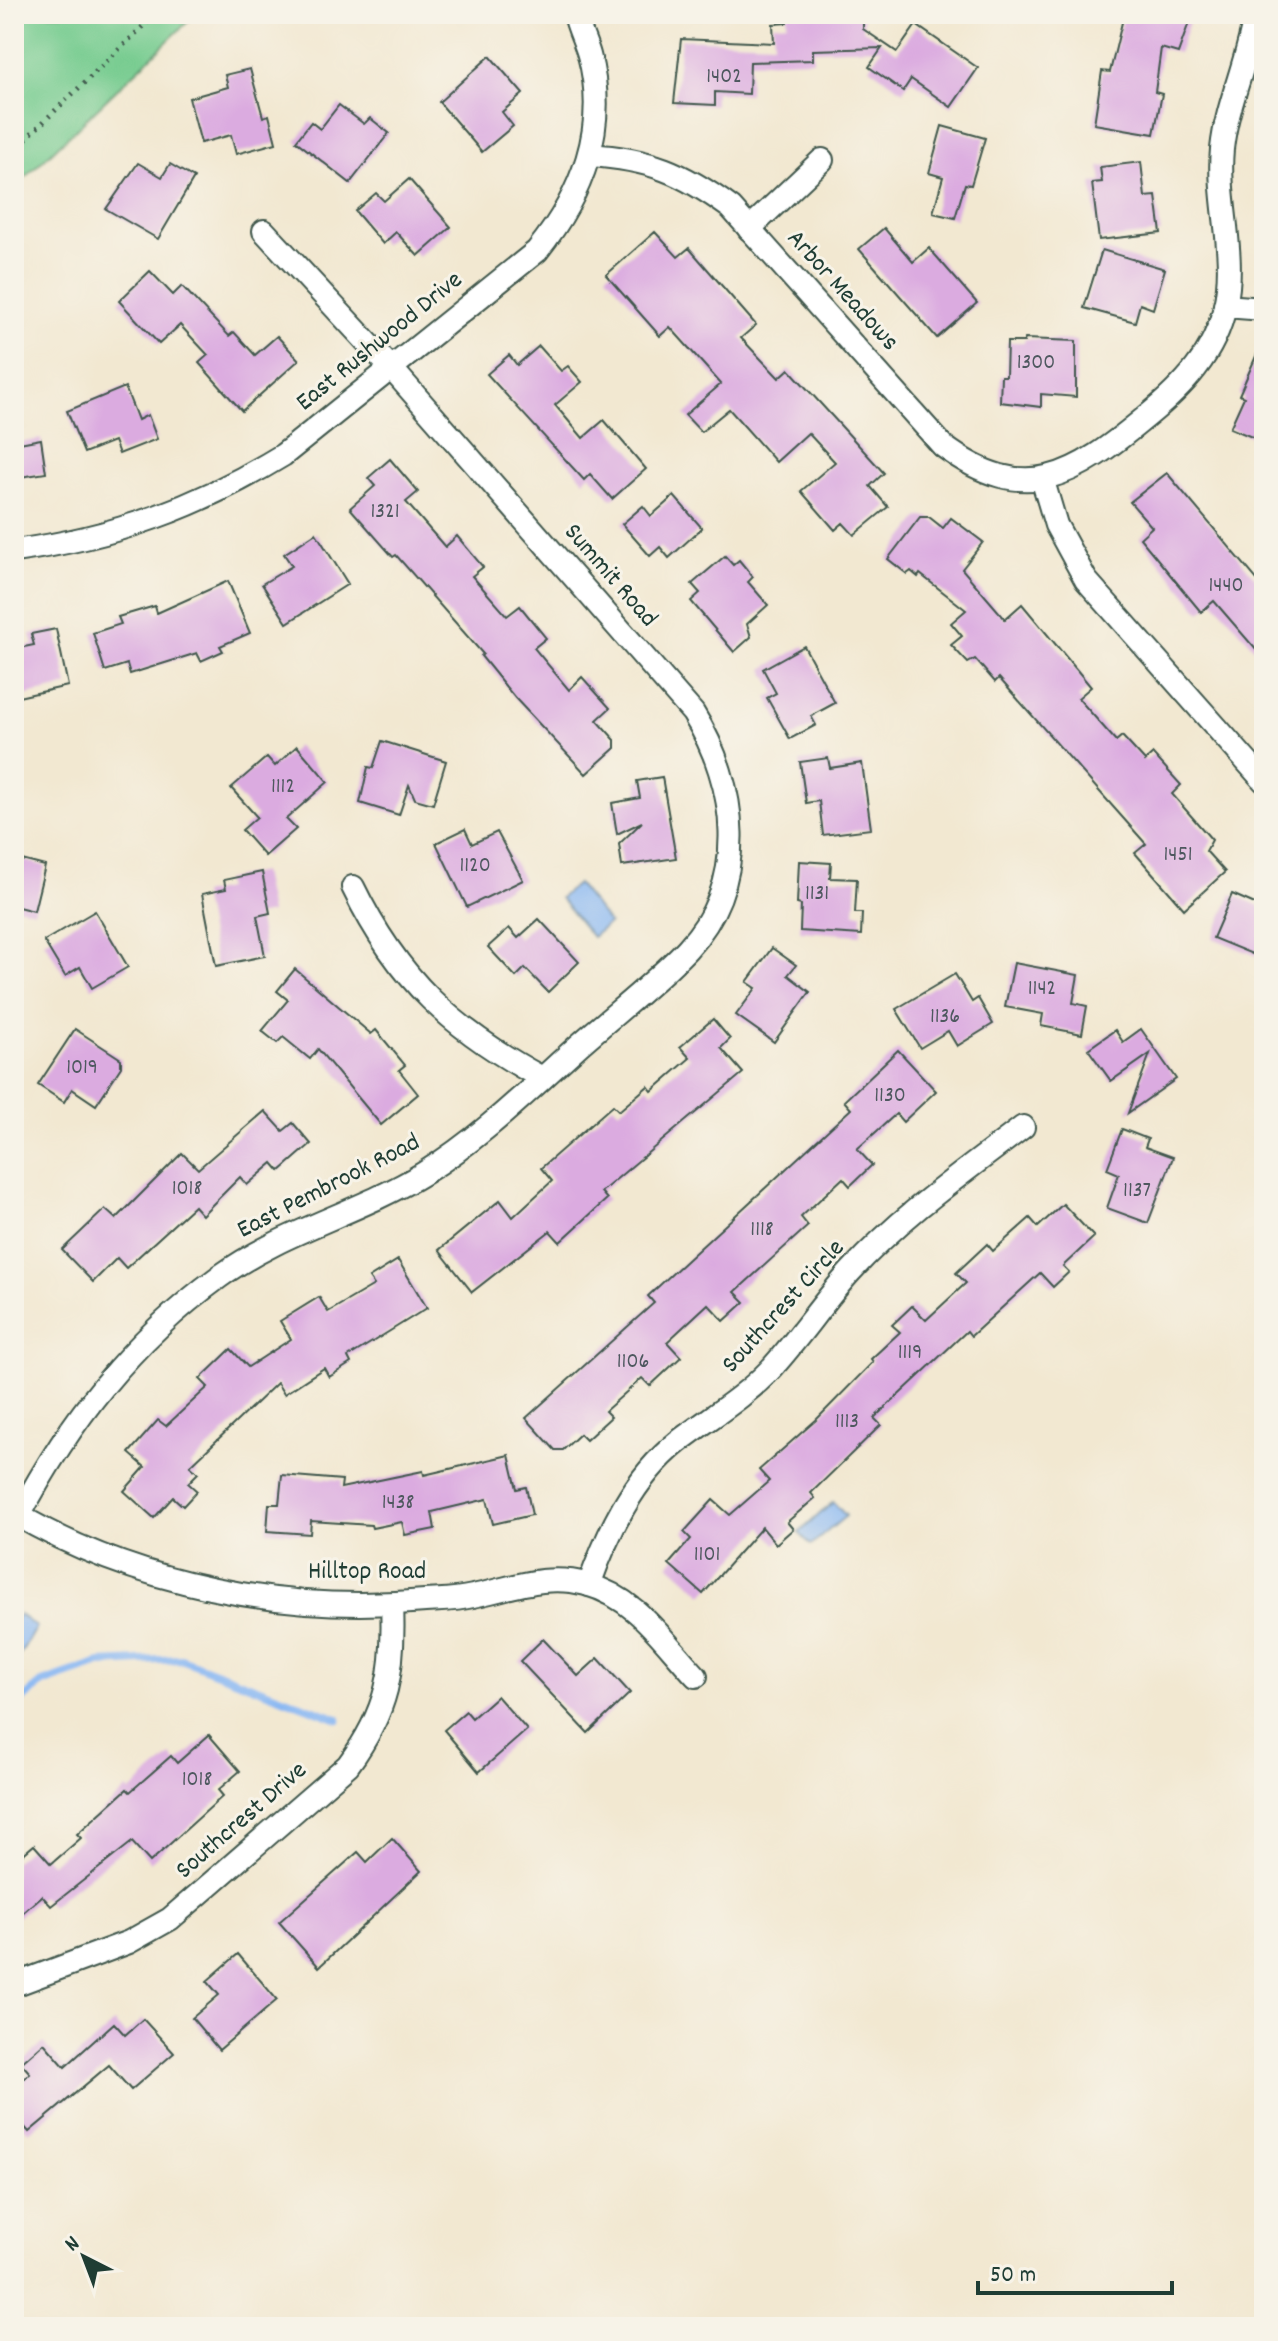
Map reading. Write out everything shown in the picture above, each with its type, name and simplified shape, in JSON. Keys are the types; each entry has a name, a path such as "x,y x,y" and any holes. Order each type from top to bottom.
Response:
{"street":[{"name":"East Rushwood Drive","path":"14,551 67,544 130,529 190,506 283,455 537,251 559,223 577,192 589,155 595,89 589,54 575,14"},
{"path":"1255,14 1228,105 1222,152 1230,268 1225,306 1201,362 1179,390 1090,462 1042,478 1056,525 1086,580 1264,781"},
{"name":"Arbor Meadows","path":"589,155 634,159 694,180 731,208 943,446 966,463 993,475 1042,478"},
{"path":"749,229 822,160"},
{"name":"Summit Road","path":"264,231 392,369 693,713 712,743 724,776 731,811 730,846"},
{"path":"1225,306 1264,309"},
{"name":"East Pembrook Road","path":"17,1514 52,1454 89,1400 127,1356 170,1315 221,1276 271,1245 424,1173 468,1144 688,948 718,898 730,846"},
{"path":"353,887 392,956 421,992 455,1025 489,1049 542,1078"},
{"name":"Southcrest Circle","path":"589,1585 604,1545 623,1508 656,1465 675,1445 741,1398 771,1369 850,1272 890,1233 1023,1127"},
{"name":"Hilltop Road","path":"17,1514 83,1547 136,1567 218,1589 275,1599 392,1604 471,1597 529,1581 568,1580 589,1585 637,1610 696,1676"},
{"name":"Southcrest Drive","path":"14,1985 129,1942 170,1919 348,1765 382,1710 394,1641 392,1604"}],"path":[{"path":"14,150 156,14"}],"green space":[{"path":"14,14 196,14 14,188"}],"water":[{"path":"577,884 609,923 592,937 560,898"},
{"path":"833,1502 846,1516 811,1545 799,1533"},
{"path":"19,1614 36,1627 14,1664 14,1620"}],"building":[{"path":"787,14 863,14 863,29 897,52 916,25 978,68 951,107 911,79 903,91 869,67 882,48 813,50 813,60 750,62 749,94 715,92 715,105 674,103 681,39 774,43 773,24 787,23"},
{"path":"1124,14 1192,14 1178,53 1161,48 1155,92 1162,94 1154,134 1094,124 1102,71 1110,72"},
{"path":"490,56 523,94 502,112 513,126 482,152 439,102"},
{"path":"250,69 263,117 269,115 276,143 236,154 231,135 201,143 189,98 228,87 225,75"},
{"path":"339,105 364,124 370,118 389,133 350,183 296,141 311,122 320,129"},
{"path":"942,126 985,138 971,185 965,184 955,218 933,213 943,177 929,173"},
{"path":"1141,162 1145,197 1156,196 1161,233 1099,240 1092,183 1102,182 1100,167"},
{"path":"138,163 162,177 170,164 194,178 158,239 106,209"},
{"path":"409,179 451,227 418,256 396,232 383,244 355,211 376,193 384,201"},
{"path":"884,228 913,262 929,248 977,303 937,338 859,249"},
{"path":"655,232 678,257 689,248 756,325 741,338 779,378 789,369 884,473 870,486 888,507 854,535 843,523 835,530 801,491 835,462 808,433 776,462 729,409 701,432 685,415 721,384 670,327 660,336 606,275"},
{"path":"1102,250 1165,269 1153,309 1140,304 1135,322 1084,308"},
{"path":"150,271 173,295 182,286 229,336 234,332 255,355 277,336 299,360 242,411 199,363 208,355 180,325 159,344 119,301"},
{"path":"1264,338 1264,442 1230,428 1244,397 1239,395"},
{"path":"1025,339 1076,341 1076,397 1041,394 1041,407 1000,402 1001,376 1006,376 1007,342 1024,342"},
{"path":"539,346 561,371 568,366 582,382 555,405 583,438 604,420 646,469 612,499 590,474 584,480 487,374 509,355 517,365"},
{"path":"125,387 138,420 148,415 157,439 119,454 114,441 84,453 67,411"},
{"path":"41,439 46,473 14,478 14,444"},
{"path":"390,459 418,492 406,502 445,547 457,536 483,567 472,576 507,616 520,606 546,638 534,648 569,690 582,677 610,708 597,720 615,740 615,748 586,774 515,698 481,656 483,654 396,555 393,557 350,508 375,486 368,478"},
{"path":"1167,473 1264,588 1264,659 1214,601 1201,612 1140,538 1152,527 1130,502"},
{"path":"674,496 702,528 669,558 660,547 650,556 622,524 643,506 651,516"},
{"path":"920,517 929,517 943,528 951,518 983,542 962,569 1005,619 1022,604 1091,687 1078,698 1116,741 1122,736 1145,761 1153,754 1181,785 1172,794 1212,840 1206,851 1225,872 1184,909 1135,853 1146,844 999,678 995,682 975,659 968,663 951,645 962,636 951,623 966,610 920,574 918,577 911,571 907,574 888,559"},
{"path":"316,533 348,584 287,623 262,584 292,566 284,554"},
{"path":"725,556 733,565 739,560 753,577 748,582 768,605 747,624 751,637 734,652 691,601 700,593 692,584"},
{"path":"228,581 250,633 220,646 223,651 201,661 197,653 130,674 127,664 105,671 93,633 121,624 118,617 155,606 157,613"},
{"path":"56,629 68,686 14,698 14,649 34,645 31,634"},
{"path":"804,646 835,703 811,716 816,725 790,739 767,698 776,693 763,669"},
{"path":"382,741 446,761 433,804 415,799 409,785 399,815 360,803 368,767 373,768"},
{"path":"297,746 328,782 286,819 296,829 265,856 242,830 257,817 231,788 267,757 275,766"},
{"path":"828,758 830,768 862,763 871,829 823,835 819,801 806,803 800,762"},
{"path":"662,777 676,858 622,866 619,844 642,822 617,834 612,803 640,798 637,781"},
{"path":"465,829 472,844 497,832 523,880 467,907 436,843"},
{"path":"14,858 45,866 34,911 14,906"},
{"path":"799,861 831,863 830,878 857,879 855,913 862,913 861,935 800,931 801,905 797,904"},
{"path":"262,872 270,913 257,916 265,956 216,966 202,894 226,889 224,880"},
{"path":"1232,894 1264,908 1264,940 1257,956 1213,938"},
{"path":"95,911 128,967 92,988 80,967 65,976 44,941"},
{"path":"539,919 579,962 548,992 525,968 516,977 488,947 509,928 518,938"},
{"path":"772,948 796,965 788,975 810,992 774,1042 736,1015 756,988 747,982"},
{"path":"1014,963 1078,975 1073,1003 1087,1006 1082,1034 1041,1026 1043,1014 1005,1007"},
{"path":"295,969 371,1034 376,1030 405,1065 399,1070 418,1094 381,1125 318,1049 310,1059 283,1037 277,1043 262,1031 288,1000 277,991"},
{"path":"955,974 972,1002 978,998 993,1024 957,1046 948,1031 920,1048 896,1009"},
{"path":"713,1019 730,1039 721,1048 743,1073 601,1192 607,1199 560,1242 550,1231 472,1292 439,1250 500,1200 513,1217 552,1181 541,1168 613,1105 619,1111 648,1086 652,1091 690,1058 680,1047"},
{"path":"75,1029 121,1059 121,1067 96,1105 72,1089 64,1102 38,1085"},
{"path":"1141,1029 1176,1079 1128,1113 1150,1054 1111,1081 1088,1049 1115,1030 1123,1042"},
{"path":"898,1050 936,1091 903,1122 896,1114 857,1149 872,1165 850,1186 843,1178 801,1217 808,1226 735,1292 745,1302 724,1321 708,1304 667,1342 681,1357 650,1386 642,1378 605,1411 611,1417 586,1440 580,1434 563,1450 555,1450 526,1418 654,1303 648,1296 851,1109 844,1101"},
{"path":"265,1111 283,1131 293,1123 311,1144 280,1171 273,1163 247,1185 240,1177 202,1215 194,1206 126,1268 117,1258 93,1282 62,1250 105,1209 116,1219 182,1153 198,1169"},
{"path":"1122,1129 1148,1139 1145,1147 1173,1157 1148,1223 1107,1208 1119,1174 1107,1169"},
{"path":"1063,1204 1094,1237 1063,1266 1069,1272 1053,1287 1040,1273 971,1336 967,1331 874,1418 881,1425 811,1493 815,1498 787,1522 793,1529 776,1544 762,1527 703,1594 669,1564 691,1539 684,1532 713,1500 730,1515 769,1481 759,1470 816,1420 873,1362 871,1359 900,1332 892,1325 912,1306 926,1320 966,1283 956,1273 987,1244 993,1251 1030,1218 1038,1227"},
{"path":"398,1260 427,1308 348,1357 351,1363 329,1377 324,1368 284,1394 277,1383 190,1466 198,1473 188,1483 197,1491 183,1506 173,1497 154,1518 124,1491 145,1467 129,1453 158,1420 166,1426 208,1387 200,1379 231,1349 248,1367 291,1339 280,1321 319,1297 328,1312 374,1285 369,1278"},
{"path":"509,1455 517,1489 526,1487 532,1515 493,1524 487,1499 432,1512 435,1529 405,1535 402,1522 372,1528 371,1525 311,1521 310,1534 267,1531 269,1504 279,1504 282,1475 342,1480 341,1488 423,1471 424,1475"},
{"path":"543,1639 578,1676 598,1658 630,1693 588,1733 520,1661"},
{"path":"497,1696 527,1730 479,1772 444,1730 466,1711 472,1718"},
{"path":"209,1735 240,1771 218,1790 223,1796 150,1862 132,1842 51,1906 42,1896 14,1920 14,1862 34,1845 51,1864 81,1838 77,1834 127,1789 130,1792 171,1756 177,1763"},
{"path":"392,1838 421,1871 319,1967 279,1922 358,1852 367,1862"},
{"path":"238,1954 277,2000 219,2050 192,2018 219,1995 207,1981"},
{"path":"143,2019 174,2053 131,2090 109,2065 29,2132 14,2115 14,2087 30,2073 21,2063 44,2043 65,2067 114,2023 125,2035"}],"waterway":[{"path":"14,1707 42,1683 100,1663 181,1659 338,1719"}]}
